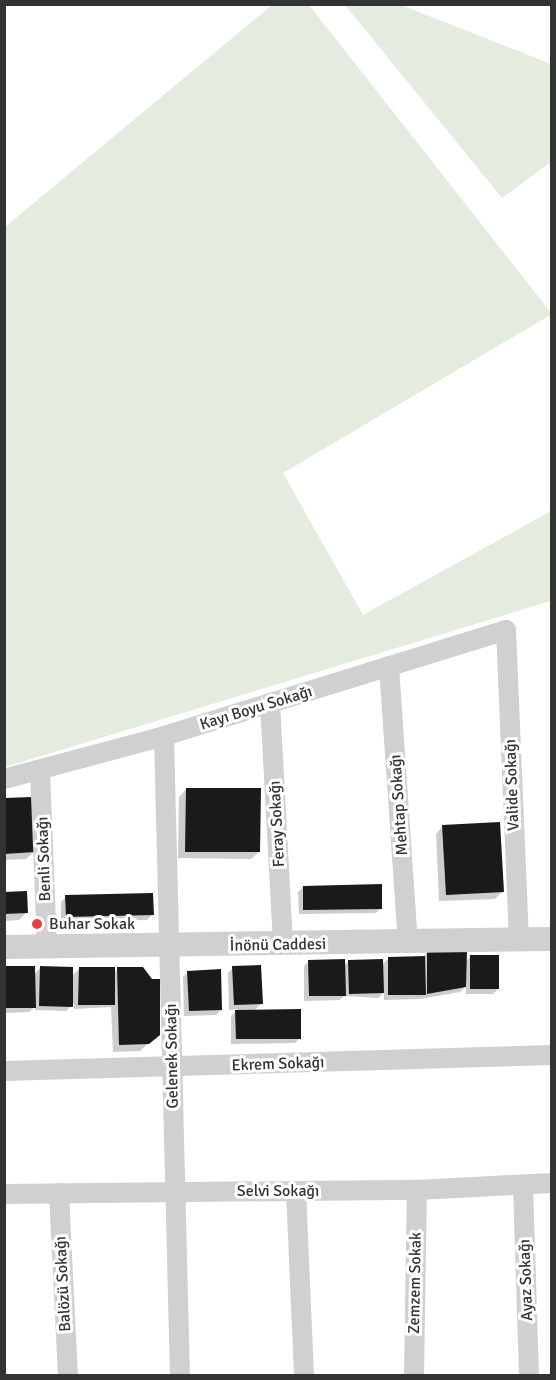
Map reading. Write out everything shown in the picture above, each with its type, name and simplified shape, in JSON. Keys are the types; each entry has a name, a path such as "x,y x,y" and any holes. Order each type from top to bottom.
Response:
{"street":[{"name":"Kayı Boyu Sokağı","path":"4,779 40,772 164,736 506,630"},
{"name":"Valide Sokağı","path":"506,630 519,940"},
{"name":"Mehtap Sokağı","path":"389,666 408,943"},
{"name":"Feray Sokağı","path":"270,703 283,944"},
{"name":"Gelenek Sokağı","path":"164,736 180,1376"},
{"name":"Benli Sokağı","path":"40,772 47,947"},
{"name":"İnönü Caddesi","path":"4,947 408,943 552,939"},
{"name":"Ekrem Sokağı","path":"4,1071 552,1055"},
{"name":"Selvi Sokağı","path":"4,1194 417,1190 552,1183"},
{"name":"Ayaz Sokağı","path":"523,1185 529,1376"},
{"name":"Zemzem Sokak","path":"414,1376 417,1190"},
{"path":"296,1191 304,1376"},
{"name":"Balözü Sokağı","path":"59,1193 68,1376"}],"shaded area":[{"path":"272,5 309,5 552,314 283,473 363,615 551,511 551,601 5,767 5,227"},
{"path":"345,5 401,5 551,64 551,162 502,198"}],"building":[{"path":"186,788 261,788 260,852 185,852"},
{"path":"32,797 35,852 4,854 4,798"},
{"path":"500,822 504,892 446,895 442,825"},
{"path":"382,884 382,909 303,910 303,886"},
{"path":"27,891 28,913 4,914 4,892"},
{"path":"153,893 154,915 66,917 65,895"},
{"path":"427,949 467,950 466,987 427,994"},
{"path":"470,955 499,955 499,989 470,989"},
{"path":"425,956 426,995 388,995 388,957"},
{"path":"345,959 346,996 309,996 308,960"},
{"path":"383,959 384,993 349,994 348,960"},
{"path":"261,965 263,1004 234,1005 232,966"},
{"path":"4,966 35,966 36,1008 4,1008"},
{"path":"40,966 73,967 73,1007 39,1006"},
{"path":"79,967 115,967 115,1005 78,1005"},
{"path":"117,967 143,967 152,979 160,979 160,1035 149,1044 119,1045"},
{"path":"221,969 222,1010 189,1011 187,971"},
{"path":"301,1009 301,1039 236,1039 235,1010"}],"place":[{"name":"Buhar Sokak","path":"37,924"}]}
